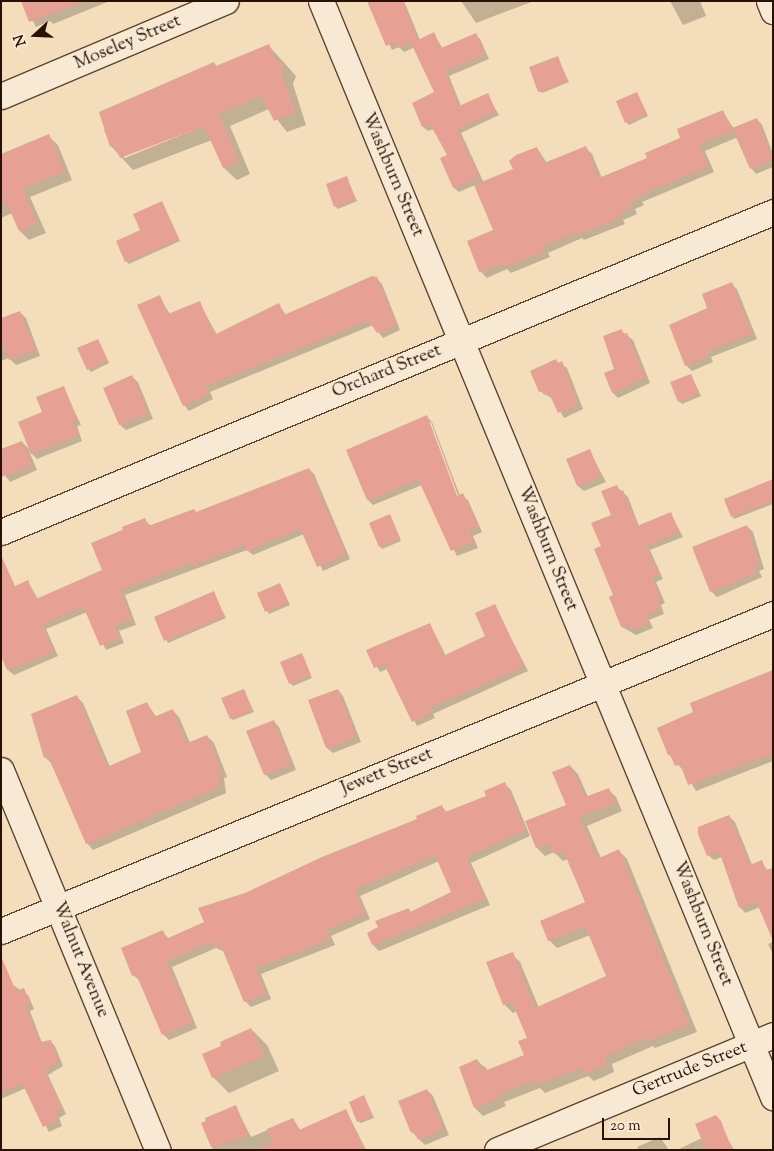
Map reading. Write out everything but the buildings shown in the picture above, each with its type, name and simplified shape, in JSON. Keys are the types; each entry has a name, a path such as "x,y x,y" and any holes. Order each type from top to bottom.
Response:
{"street":[{"name":"Moseley Street","path":"1,96 226,1"},
{"name":"Washburn Street","path":"321,1 603,684 762,1040 773,1097"},
{"path":"769,1 773,11"},
{"name":"Orchard Street","path":"1,532 773,212"},
{"name":"Jewett Street","path":"1,931 773,614"},
{"name":"Walnut Avenue","path":"1,770 158,1150"},
{"name":"Gertrude Street","path":"496,1150 762,1040"}]}
